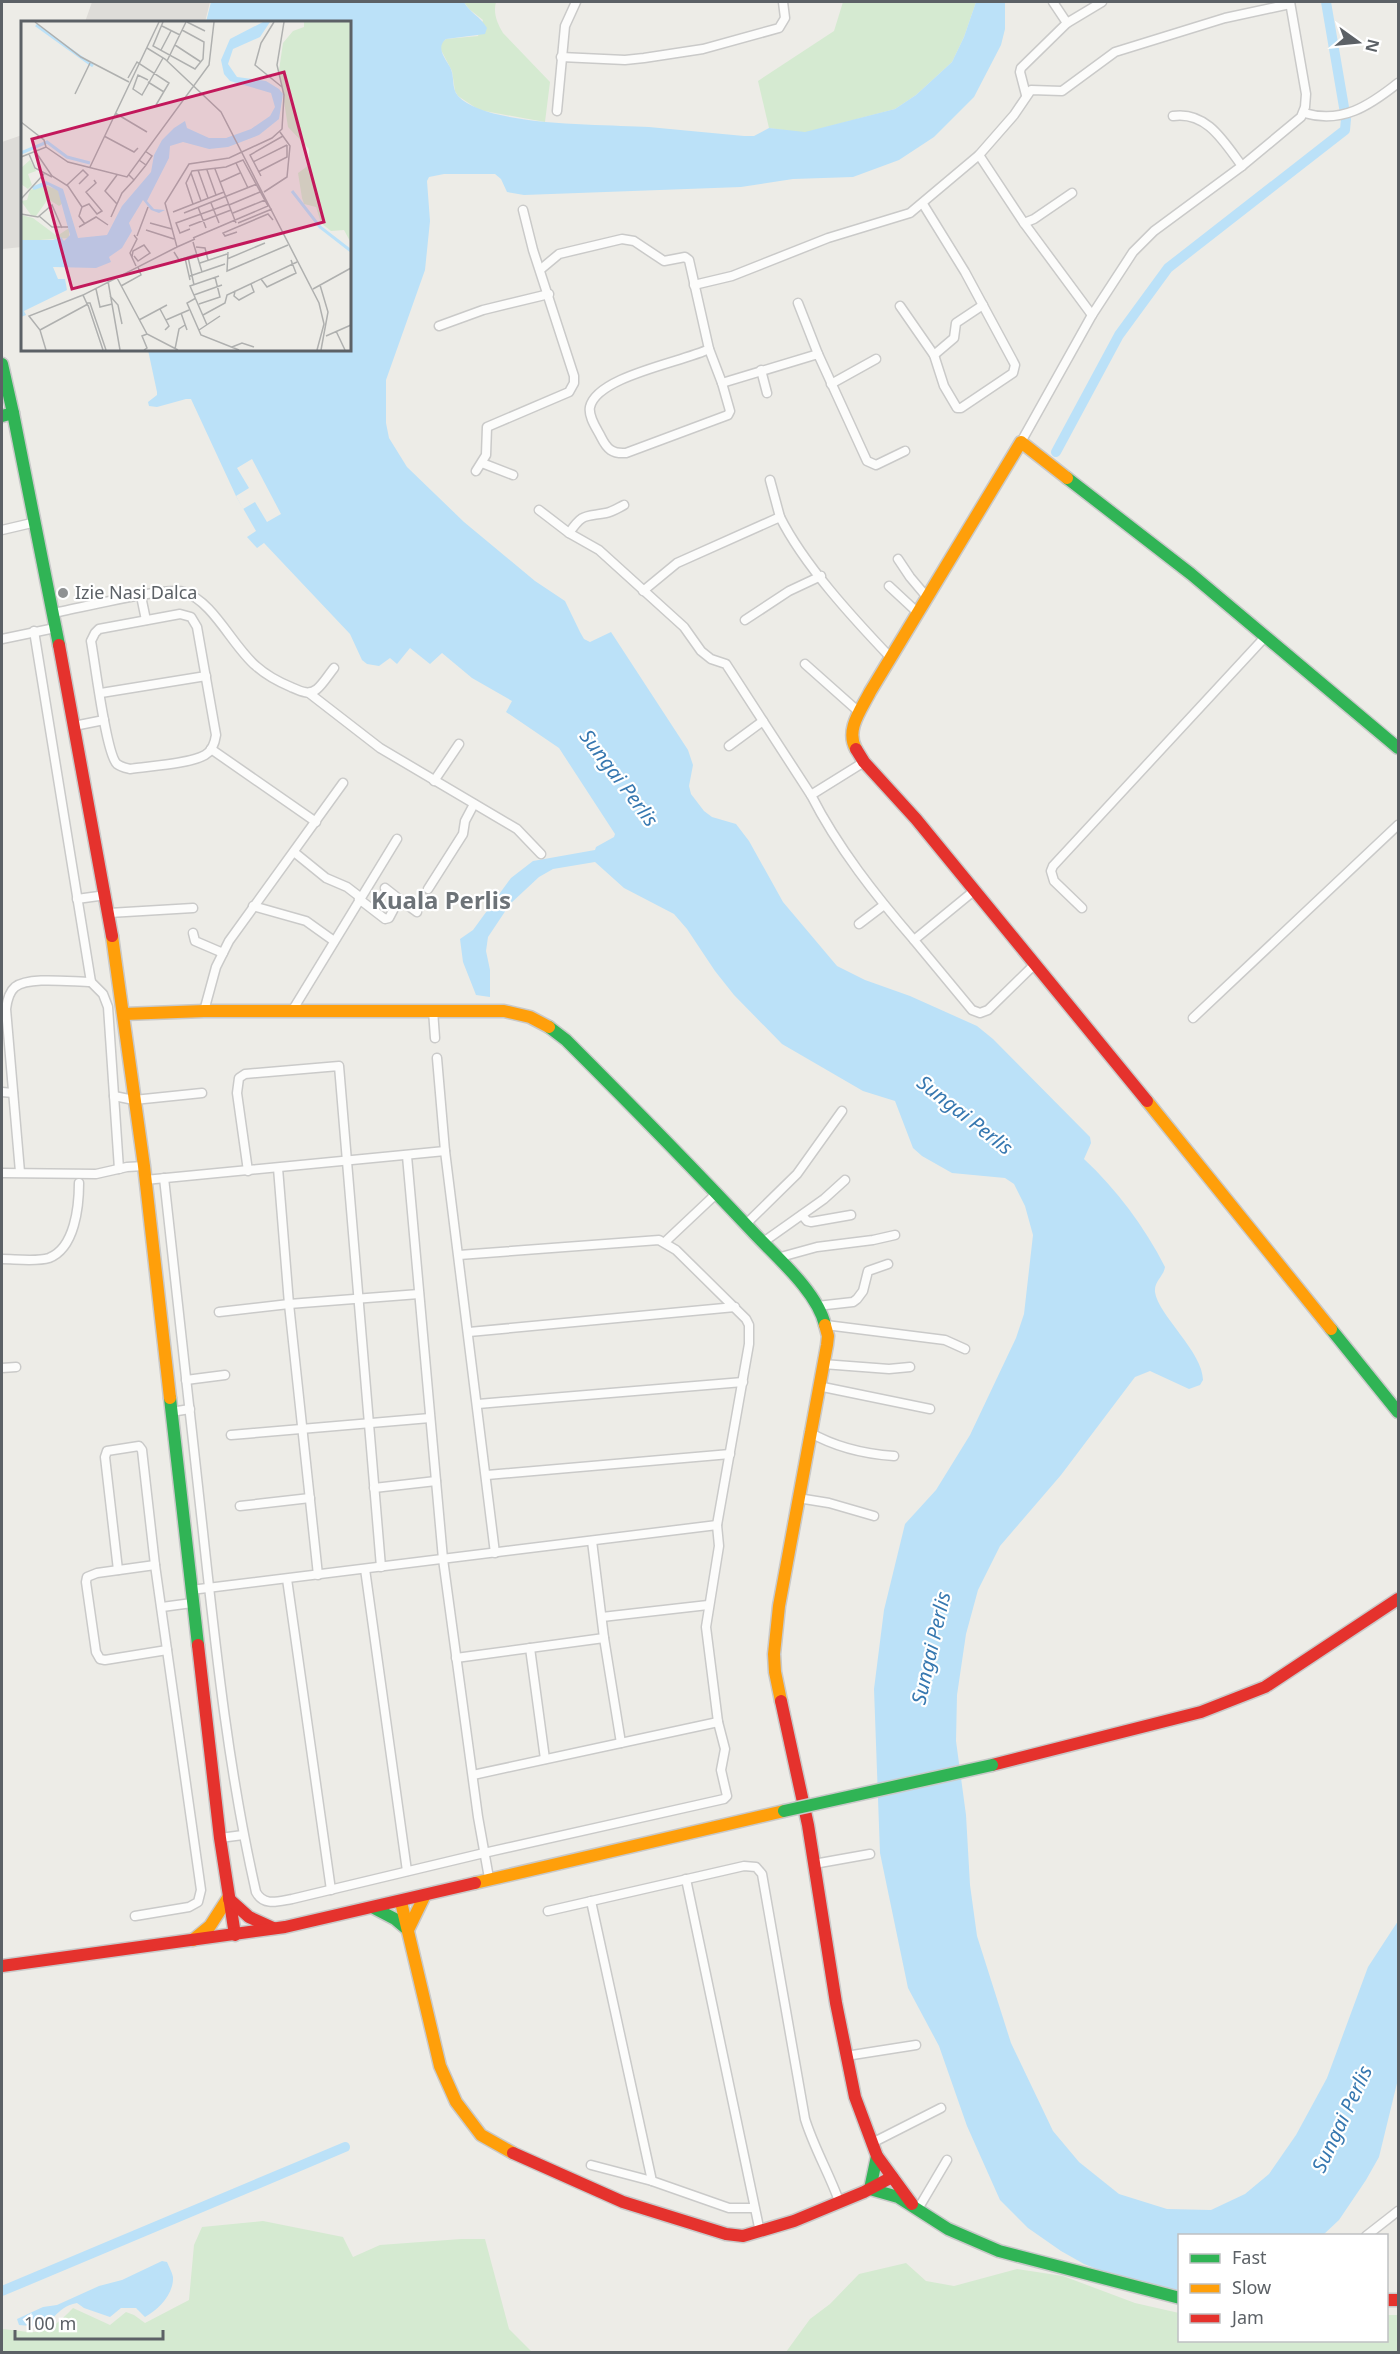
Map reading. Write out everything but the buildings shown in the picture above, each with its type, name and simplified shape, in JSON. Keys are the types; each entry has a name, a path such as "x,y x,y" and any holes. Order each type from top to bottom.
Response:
{"street":[{"path":"556,111 565,26 576,2"},
{"path":"561,57 625,60 703,49 779,28 785,18 783,2"},
{"path":"1053,2 1067,23"},
{"path":"1026,95 1020,74 1021,68 1067,23 1102,2"},
{"path":"694,285 732,276 852,229 903,216 923,204 979,155 1014,115 1026,95 1034,89 1062,91 1106,57 1123,49 1225,18 1290,3 1306,94 1304,113 1296,123 1242,166 1143,241 1122,267 1092,315 1021,442 890,657 859,712 851,735 852,742 864,762 1036,963 1398,1412"},
{"path":"1304,113 1323,118 1339,115 1367,105 1398,83"},
{"path":"1173,116 1191,116 1209,125 1242,166"},
{"path":"979,155 1024,223 1092,315"},
{"path":"1024,223 1072,193"},
{"path":"900,306 934,355 944,386 957,408 961,408 1013,373 1015,365 1013,361 983,305 923,204"},
{"path":"513,475 479,467 486,455 486,432 489,426 569,392 574,376 528,233 524,210"},
{"path":"541,269 559,254 622,239 634,241 664,261 684,257 688,259 709,349 730,405 730,411 728,415 626,453 617,454 609,450 591,415 592,402 613,384 634,374 709,349"},
{"path":"439,326 483,310 549,294"},
{"path":"798,303 831,384 869,463 880,464 904,451"},
{"path":"934,355 954,338 956,323 983,305"},
{"path":"722,383 818,354"},
{"path":"831,384 876,359"},
{"path":"2,364 7,414 36,522 109,913 124,1014 123,1168"},
{"path":"761,370 767,393"},
{"path":"1021,442 1160,549 1398,748"},
{"path":"770,480 780,517 795,543 850,613 890,657"},
{"path":"569,532 586,515 612,512 624,505"},
{"path":"540,510 569,532 599,550 686,630 696,647 705,655 726,664 812,795 854,864 884,905 972,1010 980,1013 988,1010 1036,963"},
{"path":"644,591 669,567 780,517"},
{"path":"2,530 36,522"},
{"path":"898,559 926,596"},
{"path":"745,620 789,591 821,576"},
{"path":"889,586 917,612"},
{"path":"53,613 176,590 192,596 206,608 255,666 300,692 309,693 318,689 334,668"},
{"path":"141,596 146,620"},
{"path":"180,614 190,617 197,627 206,676 216,735 211,749 205,755 178,762 130,769 117,764 113,757 104,720 91,641 99,629 180,614"},
{"path":"2,639 55,628"},
{"path":"34,631 91,982 106,1000 124,1099 145,1180 220,1838 235,1935"},
{"path":"1082,908 1054,881 1051,871 1053,866 1266,636"},
{"path":"805,664 859,712"},
{"path":"100,693 206,676"},
{"path":"309,693 380,748 517,830 541,854"},
{"path":"74,726 104,720"},
{"path":"729,746 763,721"},
{"path":"434,781 459,744"},
{"path":"211,749 316,822"},
{"path":"812,795 864,762"},
{"path":"204,1011 210,983 223,953 253,906 343,783"},
{"path":"428,889 463,834 465,821 474,804"},
{"path":"1193,1018 1398,825"},
{"path":"292,1011 397,839"},
{"path":"294,852 332,882 347,887 388,919 399,900"},
{"path":"385,888 417,912"},
{"path":"914,940 975,890"},
{"path":"77,899 106,895"},
{"path":"859,924 884,905"},
{"path":"253,906 306,921 334,941"},
{"path":"109,913 194,908"},
{"path":"193,933 195,940 223,953"},
{"path":"20,1172 13,1092 6,1062 6,1009 13,988 27,981 91,982"},
{"path":"124,1014 204,1011 433,1010 504,1011 527,1015 550,1025 687,1162 806,1289 826,1325 827,1345 809,1432 779,1606 774,1654 775,1672 800,1786 855,2097 877,2156 915,2206"},
{"path":"433,1010 435,1038"},
{"path":"437,1058 445,1151 495,1553"},
{"path":"248,1171 237,1092 239,1078 245,1074 339,1066 381,1567"},
{"path":"2,1092 13,1092"},
{"path":"124,1099 202,1093"},
{"path":"745,1225 797,1174 842,1111"},
{"path":"145,1180 445,1151"},
{"path":"407,1156 443,1559 489,1878"},
{"path":"2,1173 96,1174 140,1166"},
{"path":"278,1168 289,1304 318,1575"},
{"path":"164,1178 209,1588 243,1835 256,1892 262,1901 274,1902 331,1890 484,1852 724,1798 727,1793 721,1770 725,1749 718,1722 707,1637 708,1605 718,1552 717,1525 750,1334 746,1319 665,1242 651,1240 459,1255"},
{"path":"762,1243 831,1194 845,1180"},
{"path":"2,1259 47,1258 56,1254 76,1221 79,1183"},
{"path":"665,1242 716,1194"},
{"path":"802,1215 811,1222 852,1215"},
{"path":"777,1258 817,1247 895,1235"},
{"path":"817,1306 853,1302 860,1296 868,1271 888,1264"},
{"path":"219,1312 419,1294"},
{"path":"469,1332 735,1307"},
{"path":"826,1325 945,1340 965,1349"},
{"path":"823,1364 889,1369 910,1367"},
{"path":"2,1368 16,1367"},
{"path":"186,1380 225,1375"},
{"path":"478,1404 743,1382"},
{"path":"819,1386 930,1409"},
{"path":"171,1412 190,1409"},
{"path":"231,1435 430,1419"},
{"path":"809,1432 822,1439 864,1453 894,1456"},
{"path":"118,1570 105,1457 108,1451 139,1446 142,1450 155,1565 201,1890 198,1902 189,1907 135,1916"},
{"path":"487,1475 730,1454"},
{"path":"374,1488 436,1481"},
{"path":"240,1506 310,1498"},
{"path":"798,1498 829,1503 874,1516"},
{"path":"162,1607 209,1588 717,1525"},
{"path":"592,1541 604,1638 621,1743"},
{"path":"155,1565 91,1574 86,1582 97,1657 105,1660 167,1650"},
{"path":"365,1569 407,1871"},
{"path":"287,1579 331,1890"},
{"path":"2,1966 82,1953 275,1929 401,1902 489,1878 992,1765 1201,1712 1229,1703 1265,1687 1398,1599"},
{"path":"602,1617 708,1605"},
{"path":"456,1658 604,1638"},
{"path":"530,1648 545,1759"},
{"path":"473,1775 718,1722"},
{"path":"220,1838 243,1835"},
{"path":"814,1864 870,1854"},
{"path":"548,1911 744,1866 756,1867 762,1874 805,2120 813,2145 832,2181 839,2201"},
{"path":"686,1879 760,2232"},
{"path":"408,1930 425,1895"},
{"path":"228,1898 241,1913 252,1921 275,1929"},
{"path":"192,1941 210,1926 228,1898"},
{"path":"591,1901 652,2181"},
{"path":"401,1902 440,2066 456,2102 480,2135 517,2155 623,2202 726,2234 743,2236 794,2221 863,2192 892,2177"},
{"path":"374,1908 395,1919 408,1930"},
{"path":"846,2056 916,2045"},
{"path":"872,2144 941,2108"},
{"path":"863,2192 877,2156"},
{"path":"915,2206 947,2160"},
{"path":"591,2164 652,2181 729,2208 754,2208"},
{"path":"863,2192 898,2197 948,2229 999,2250 1178,2298"},
{"path":"1367,2234 1398,2211"}],"shaded area":[{"path":"92,2 210,2 205,21 85,21"},
{"path":"21,135 21,247 2,249 2,142"}],"green space":[{"path":"464,2 496,2 496,18 503,33 550,82 545,122 479,110 458,96 452,71 440,48 441,43 446,39 478,36 483,20"},
{"path":"843,2 976,2 964,37 952,62 916,95 895,109 804,133 769,128 758,81 834,31"},
{"path":"263,2221 343,2237 353,2257 380,2245 485,2239 509,2329 532,2352 2,2352 2,2329 34,2332 48,2329 73,2308 110,2325 126,2312 145,2323 189,2300 194,2245 202,2227"},
{"path":"906,2263 926,2281 954,2286 1017,2269 1063,2276 1135,2303 1178,2313 1178,2342 1388,2342 1388,2315 1398,2315 1398,2352 786,2352 810,2319 830,2304 859,2274"}],"water":[{"name":"Sungai Perlis","path":"211,2 464,2 487,28 485,34 446,39 441,49 451,71 456,93 473,106 494,114 548,122 649,127 754,136 769,128 805,132 895,109 916,95 952,62 964,37 976,2 1005,2 1005,29 1001,45 974,97 934,137 899,160 853,177 793,179 741,187 524,195 507,192 501,179 495,174 444,174 429,177 427,181 430,221 425,270 386,380 386,423 389,438 407,467 464,522 535,581 565,601 584,639 590,642 611,632 688,750 693,765 689,786 691,794 704,811 712,817 736,824 749,841 783,902 837,966 865,980 910,996 977,1026 993,1039 1090,1137 1091,1143 1084,1159 1129,1209 1165,1267 1155,1288 1158,1301 1196,1358 1203,1380 1200,1385 1189,1389 1150,1371 1135,1377 1061,1475 1000,1546 978,1590 966,1634 957,1695 956,1741 966,1815 970,1885 977,1936 1011,2043 1053,2131 1079,2162 1119,2194 1167,2209 1211,2210 1245,2194 1269,2174 1296,2135 1327,2078 1368,1967 1398,1921 1398,2079 1379,2157 1339,2220 1324,2234 1178,2234 1178,2290 1122,2279 1084,2264 1028,2228 1000,2200 967,2126 939,2046 908,1988 880,1853 874,1689 884,1610 905,1524 936,1490 970,1435 1016,1338 1024,1314 1033,1235 1025,1206 1014,1184 1005,1178 952,1173 922,1156 913,1148 895,1101 863,1091 782,1044 734,995 674,914 624,888 595,862 553,869 539,877 510,904 488,937 486,951 490,970 490,997 476,995 463,962 460,939 473,930 511,878 533,861 595,850 615,834 559,748 506,712 512,701 472,678 442,653 430,664 410,648 397,664 390,658 379,666 367,664 362,660 350,634 264,543 257,548 247,537 256,531 236,496 191,399 157,407 149,406 148,402 157,395 157,392 148,351 351,351 351,21 206,21"},
{"path":"162,2261 167,2262 173,2275 173,2283 160,2306 145,2317 136,2308 121,2308 110,2317 84,2308 77,2303 62,2309 48,2322 32,2326 19,2325 17,2319 43,2307 57,2305 99,2286 122,2280"}],"pier":[{"path":"252,459 281,514 267,522 255,502 243,509 236,496 249,488 237,468"}],"waterway":[{"path":"1056,452 1119,335 1168,268 1345,130 1346,119 1326,2"},
{"path":"2,2291 345,2147"}],"traffic: fast":[{"path":"2,364 13,413 2,416"},
{"path":"13,413 59,645"},
{"path":"1067,478 1191,574 1398,748"},
{"path":"549,1027 566,1040 613,1087 795,1275 814,1300 825,1325"},
{"path":"1331,1329 1398,1412"},
{"path":"170,1398 198,1645"},
{"path":"784,1811 992,1765"},
{"path":"374,1908 395,1919 408,1930"},
{"path":"870,2189 877,2156"},
{"path":"870,2189 898,2197 948,2229 999,2251 1178,2297"}],"traffic: slow":[{"path":"856,749 852,735 853,727 862,706 1021,442 1067,478"},
{"path":"112,936 144,1166 170,1398"},
{"path":"124,1014 204,1011 504,1011 530,1017 549,1027"},
{"path":"1147,1101 1331,1329"},
{"path":"781,1701 774,1654 779,1606 827,1345 828,1336 825,1325"},
{"path":"475,1883 784,1811"},
{"path":"408,1930 425,1895"},
{"path":"193,1940 210,1926 228,1898"},
{"path":"401,1902 440,2066 456,2102 481,2135 513,2153"}],"traffic: jam":[{"path":"59,645 112,936"},
{"path":"856,749 864,762 916,819 1147,1101"},
{"path":"992,1765 1201,1712 1265,1687 1398,1599"},
{"path":"198,1645 220,1838 235,1935"},
{"path":"781,1701 808,1825 836,2003 855,2097 877,2156 912,2204"},
{"path":"2,1966 285,1927 475,1883"},
{"path":"229,1899 249,1917 273,1928"},
{"path":"513,2153 623,2202 726,2234 743,2236 794,2221 864,2192 892,2177"},
{"path":"1388,2300 1398,2300"}],"place":[{"name":"Izie Nasi Dalca","path":"63,593"}],"district":[{"name":"Kuala Perlis","path":"441,901"}]}
